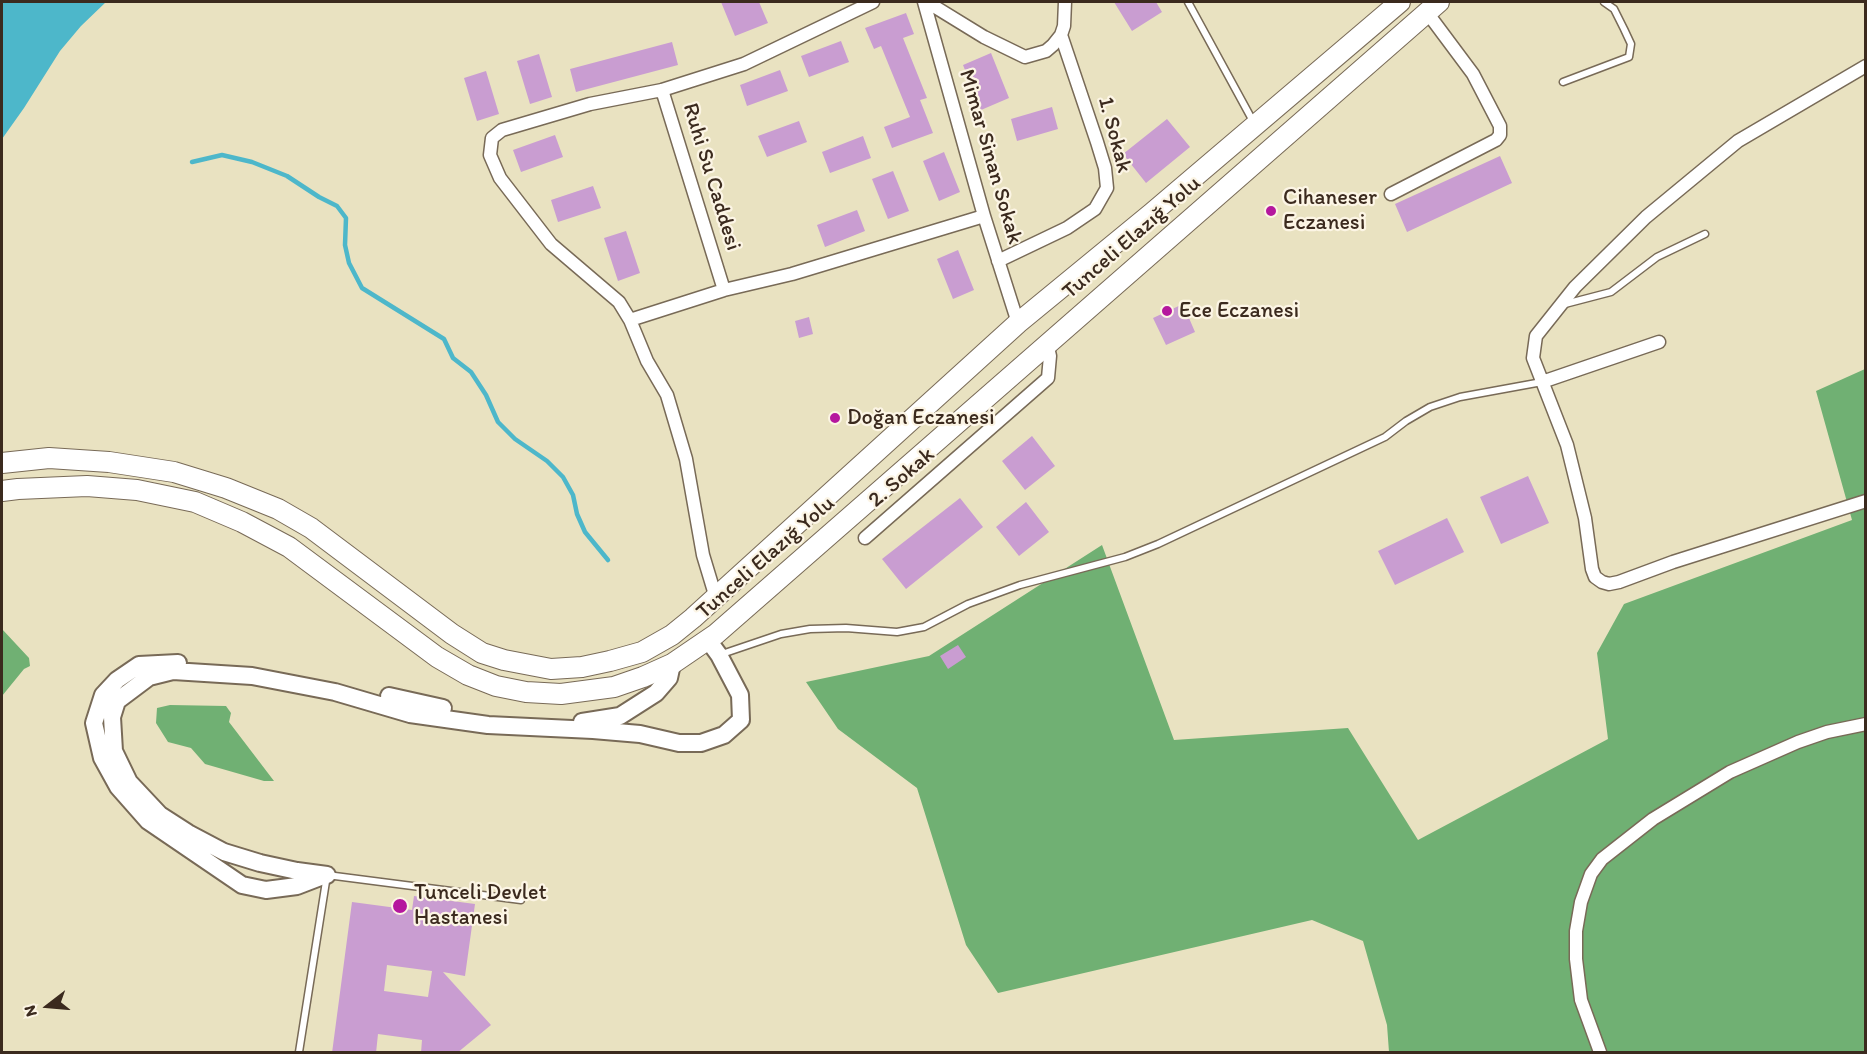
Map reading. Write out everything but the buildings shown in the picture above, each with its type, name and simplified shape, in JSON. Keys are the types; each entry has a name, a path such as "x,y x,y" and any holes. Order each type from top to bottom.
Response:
{"main road":[{"name":"Tunceli Elazığ Yolu","path":"2,463 49,458 109,462 174,472 226,488 278,509 311,528 452,634 482,653 527,666 551,669 610,662 642,652 672,635 716,598 1018,323 1152,213 1400,2"},
{"name":"Tunceli Elazığ Yolu","path":"2,491 87,486 137,490 195,502 242,522 289,547 436,657 468,675 496,686 543,694 583,692 633,681 713,648 1047,343 1433,6"}],"street":[{"name":"Ruhi Su Caddesi","path":"724,290 662,90 744,64 873,2"},
{"path":"925,2 984,37 1025,57 1046,51 1053,45 1064,26 1065,2"},
{"name":"Mimar Sinan Sokak","path":"925,2 984,216 1018,323"},
{"path":"1391,194 1496,140 1500,135 1500,126 1473,74 1433,6"},
{"name":"1. Sokak","path":"998,261 1067,228 1095,208 1107,188 1105,168 1061,34"},
{"path":"1866,66 1738,141 1646,217 1575,287 1561,304 1536,336 1533,358 1567,445 1585,518 1592,569 1595,577 1602,582 1619,582 1673,562 1866,501"},
{"path":"662,90 590,104 502,130 492,138 490,155 500,178 551,244 619,302 630,320 647,362 667,395 686,459 702,555 716,598"},
{"path":"630,320 724,290 792,274 984,216"},
{"path":"1542,382 1659,342"},
{"name":"2. Sokak","path":"865,538 1048,378 1050,356 1047,343"},
{"path":"327,874 297,871 224,852 160,815 129,782 114,751 112,717 117,701 149,677 173,671 252,676 335,692 410,714 488,725 593,730 640,734 679,743 701,742 724,735 741,720 740,695 713,648"},
{"path":"327,874 297,886 266,890 242,885 148,821 118,787 102,758 94,723 103,695 117,680 139,665 172,663 252,666 338,681 401,700 467,712 588,722 620,716 656,693 669,678 672,664"},
{"path":"1600,1053 1581,1000 1576,959 1576,931 1581,902 1591,874 1602,859 1653,819 1730,772 1797,742 1827,732 1866,724"}],"lane":[{"path":"1188,2 1255,124"},
{"path":"1563,82 1629,57 1631,44 1614,9 1604,2"},
{"path":"1561,304 1611,292 1657,257 1705,234"},
{"path":"713,648 810,629 846,628 897,632 924,627 968,604 1020,585 1125,557 1158,544 1385,437 1430,407 1460,397 1542,382"},
{"path":"299,1053 327,874 521,900"}],"green space":[{"path":"1865,369 1865,1052 1389,1052 1387,1025 1363,941 1312,920 998,993 966,945 917,788 838,729 806,682 929,656 1102,545 1174,740 1348,728 1418,840 1608,739 1597,653 1624,604 1852,520 1816,391"},
{"path":"2,629 29,658 30,666 24,669 2,696"},
{"path":"170,705 226,706 231,713 229,722 274,781 264,781 205,764 191,748 168,742 156,723 157,708"}],"water":[{"path":"2,2 106,2 81,26 60,51 2,139"}],"waterway":[{"path":"192,162 222,155 252,162 287,176 337,206 346,218 345,245 349,263 362,288 444,339 453,358 471,372 486,395 498,422 515,439 547,461 563,477 573,495 577,514 585,532 608,560"}],"place":[{"name":"Cihaneser Eczanesi","path":"1271,211"},
{"name":"Ece Eczanesi","path":"1167,311"},
{"name":"Doğan Eczanesi","path":"835,418"},
{"name":"Tunceli Devlet Hastanesi","path":"400,906"}]}
